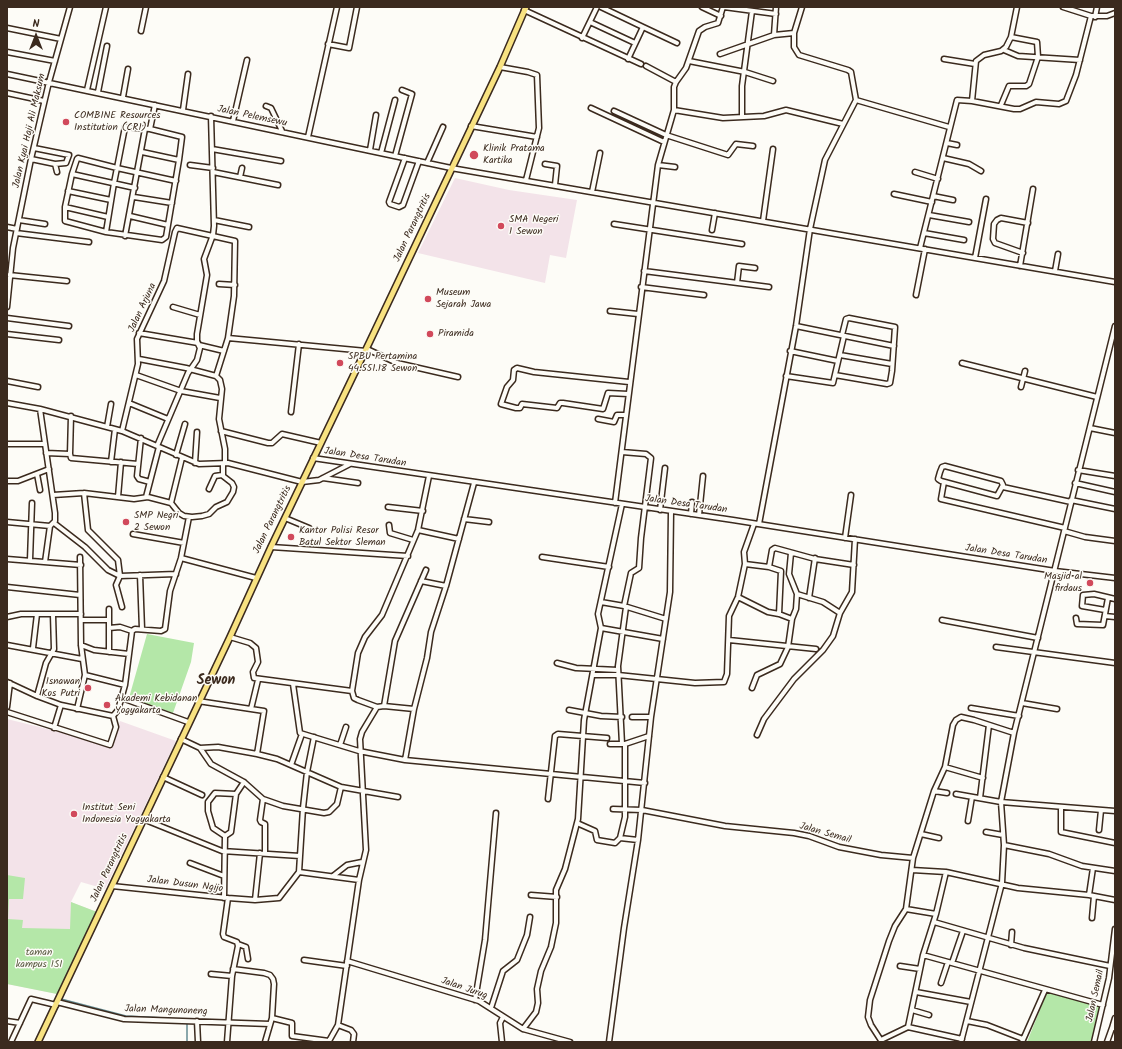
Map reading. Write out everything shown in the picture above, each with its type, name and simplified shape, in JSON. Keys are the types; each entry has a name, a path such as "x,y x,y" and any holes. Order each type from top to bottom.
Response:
{"main road":[{"name":"Jalan Parangtritis","path":"38,1042 188,722 230,637 256,578 500,67 525,9"}],"street":[{"name":"Jalan Kyai Haji Ali Maksum","path":"7,306 16,231 31,159 44,101 70,7"},
{"path":"87,90 106,7"},
{"path":"141,31 146,7"},
{"path":"308,137 328,44 338,7"},
{"path":"328,44 349,48 357,7"},
{"path":"582,38 597,7"},
{"path":"601,7 677,43"},
{"path":"702,7 721,16"},
{"path":"673,80 684,71 699,31 705,27 718,23 723,7 776,14"},
{"path":"774,34 776,7"},
{"path":"557,663 576,668 695,682 723,683 727,674 729,616 738,597 745,564 745,549 756,524 796,326 810,229 825,160 856,100 851,72 799,55 794,47 794,33 802,7"},
{"path":"1004,50 1011,37 1017,7"},
{"path":"1063,7 1093,16 1107,16 1115,13"},
{"path":"916,294 924,233 947,143 955,102 958,99 972,100 1020,109 1036,102 1059,104 1066,101 1076,75 1097,7"},
{"path":"525,9 582,38 641,64"},
{"path":"742,116 742,86 752,11"},
{"path":"590,22 635,43"},
{"path":"628,59 643,27"},
{"path":"7,28 61,40"},
{"path":"720,54 774,34 794,33"},
{"path":"1001,105 1009,86 1026,86 1029,84 1038,57 1037,42 1011,37"},
{"path":"98,92 107,46"},
{"path":"972,100 975,64 978,58 984,55 1004,50 1016,56 1080,60"},
{"path":"7,52 55,61"},
{"path":"944,59 975,64"},
{"path":"233,121 247,60"},
{"path":"689,61 745,72 773,81"},
{"path":"646,66 673,80"},
{"path":"500,67 537,75 539,128 526,180"},
{"path":"123,97 128,69"},
{"name":"Jalan Pelemsewu","path":"7,74 123,97 451,168 1115,282"},
{"path":"183,110 188,74"},
{"path":"615,503 641,287 658,165 674,110 673,80"},
{"path":"395,156 412,94 402,90"},
{"path":"7,93 44,101"},
{"path":"381,152 395,100"},
{"path":"856,100 949,127"},
{"path":"125,236 136,188 142,152 155,105"},
{"path":"266,106 271,108 282,131"},
{"path":"591,108 664,142"},
{"path":"674,110 723,118 764,116 786,110 843,124"},
{"path":"614,111 666,135 728,155 736,144 753,146"},
{"path":"370,150 376,115"},
{"path":"146,497 158,447 168,419 190,370 198,357 199,344 197,337 207,275 204,259 213,235 214,220 211,116"},
{"path":"472,126 537,137"},
{"path":"106,232 114,183 117,168 125,127 148,129 182,137 176,181 166,237 162,240 125,236 106,232 66,222 65,207 68,191 78,158 117,168 138,173 176,181"},
{"path":"427,163 443,127"},
{"path":"947,143 957,145"},
{"path":"31,159 55,164 66,162 69,155 34,148"},
{"path":"212,149 281,161"},
{"path":"763,221 773,150"},
{"path":"142,152 179,160"},
{"path":"592,192 600,153"},
{"path":"405,158 390,201 390,204 394,206 402,206 419,161"},
{"path":"943,158 964,163 981,171"},
{"path":"55,164 57,172"},
{"path":"545,164 557,166 554,185"},
{"path":"190,165 278,184"},
{"path":"658,165 675,167"},
{"path":"240,177 242,168"},
{"path":"915,172 938,179"},
{"path":"72,174 136,188"},
{"path":"1020,266 1033,189"},
{"path":"68,191 111,200"},
{"path":"894,194 932,202"},
{"path":"934,196 953,200"},
{"path":"134,197 172,203"},
{"path":"975,258 986,199"},
{"path":"65,207 108,217"},
{"path":"712,230 715,213"},
{"path":"929,215 969,222"},
{"path":"130,216 168,225"},
{"path":"1023,253 995,243 993,239 994,224 1001,218 1028,223"},
{"path":"19,220 45,224"},
{"path":"214,220 249,227"},
{"path":"614,224 742,244"},
{"path":"7,227 16,231 89,242"},
{"name":"Jalan Arjuna","path":"122,431 139,359 136,343 139,333 164,280 176,229 181,228 213,235"},
{"path":"924,233 964,240"},
{"path":"213,235 236,240 235,285 228,338 216,376"},
{"path":"1055,272 1058,254"},
{"path":"737,283 739,266 755,268"},
{"path":"644,271 769,287"},
{"path":"10,275 67,280"},
{"path":"219,284 235,285"},
{"path":"641,287 704,295"},
{"path":"173,307 200,315"},
{"path":"610,311 638,314"},
{"path":"7,318 69,326"},
{"path":"786,376 830,384 833,383 838,361 840,355 846,319 849,318 889,325 896,328 890,383 887,384 835,375"},
{"path":"796,326 894,346"},
{"path":"1014,733 961,717 956,720 950,736 945,767 934,791 913,858 906,909 893,931 880,965 868,1010 870,1025 882,1041 908,1027 962,1041 1002,883 1004,845 1001,802 1014,733 1055,571 1078,470 1098,397 1115,326"},
{"path":"139,333 199,344 224,351"},
{"path":"7,334 59,340"},
{"path":"228,338 366,350 397,363 458,377"},
{"path":"291,412 299,344"},
{"path":"790,351 838,361"},
{"path":"840,355 892,364"},
{"path":"139,359 216,376 221,381 218,420 225,449 222,475"},
{"path":"962,363 1098,397"},
{"path":"628,394 608,393 603,409 563,403 560,403 557,408 522,404 520,408 516,408 501,404 507,387 513,380 514,370 517,368 534,372 629,382"},
{"path":"1021,387 1025,371"},
{"path":"136,375 180,391 220,398"},
{"path":"7,381 38,386"},
{"path":"7,403 71,416 108,426 141,438 195,463 224,463 302,482 322,478 350,464"},
{"path":"129,403 168,419"},
{"path":"108,426 112,404"},
{"path":"40,409 46,453 50,469 55,514 44,562"},
{"path":"598,419 614,422 617,415 625,415"},
{"path":"71,416 70,454 72,459 138,464"},
{"path":"176,455 185,424"},
{"path":"1090,428 1115,433"},
{"path":"111,462 115,429"},
{"path":"221,431 268,443 272,443 282,434 320,443"},
{"path":"195,463 196,432"},
{"path":"141,438 137,478 150,482"},
{"path":"7,444 45,444"},
{"path":"577,823 595,831 596,840 615,843 620,838 625,808 624,744 618,673 625,606 631,573 639,568 650,456 646,454 622,452"},
{"path":"46,453 70,454"},
{"path":"171,503 182,458"},
{"name":"Jalan Desa Tarudan","path":"314,458 699,515 1055,571 1115,578"},
{"path":"118,497 120,462"},
{"path":"945,466 1001,481 1003,483 1003,487 997,496 944,482 938,479 942,468 945,466"},
{"path":"660,510 665,468"},
{"path":"7,481 18,481 50,469"},
{"path":"1078,470 1115,476"},
{"path":"37,474 40,490"},
{"path":"209,489 215,476 222,475"},
{"path":"53,495 84,493 134,499 146,497 171,503 179,513 189,517 207,515 214,508 223,505 229,500 234,487 222,475"},
{"path":"414,708 377,707 354,698 352,691 358,653 365,637 382,615 418,530 429,476"},
{"path":"699,515 703,476"},
{"path":"322,478 358,483"},
{"path":"405,760 414,708 427,658 431,632 446,586 474,482"},
{"path":"944,482 941,499 1064,530 1085,537 1115,541"},
{"path":"1075,483 1115,492"},
{"path":"1003,487 1115,509"},
{"path":"84,493 88,530 116,556 119,563 120,576 116,585 122,607"},
{"path":"845,538 851,495"},
{"path":"691,514 692,502"},
{"path":"30,560 32,503"},
{"path":"523,1029 534,1018 536,1012 538,1003 537,989 541,971 552,943 557,914 556,890 565,869 577,823 581,778 582,736 601,628 598,614 610,567 622,504"},
{"path":"388,507 423,511"},
{"path":"609,1042 624,928 638,840 651,717 671,578 671,512"},
{"path":"109,628 120,627 132,631 142,629 161,631 166,628 170,591 181,558 189,517"},
{"path":"285,518 309,528"},
{"path":"464,519 489,522"},
{"path":"7,522 31,525 52,525 85,547 108,570 120,576 176,574"},
{"path":"390,526 390,534 414,540"},
{"path":"418,530 459,539"},
{"path":"133,534 184,543"},
{"path":"757,735 764,720 790,684 830,641 840,613 852,592 852,565 855,539"},
{"path":"271,547 408,556"},
{"path":"769,567 774,548 852,565"},
{"path":"752,688 757,675 780,664 788,647 792,619 796,609 797,594 789,574 792,553"},
{"path":"77,709 85,675 81,645 82,620 80,595 80,557"},
{"path":"542,557 610,567"},
{"path":"181,558 256,578"},
{"path":"809,598 815,558"},
{"path":"7,559 80,565"},
{"path":"745,564 769,567 782,572 779,614"},
{"path":"384,706 395,641 426,570"},
{"path":"140,575 142,629"},
{"path":"421,582 446,586"},
{"path":"7,587 80,595"},
{"path":"797,594 823,602 840,613"},
{"path":"1105,610 1082,606 1082,596 1087,594 1115,599"},
{"path":"738,597 768,612 792,619"},
{"path":"1076,618 1077,624 1102,625 1108,598"},
{"path":"601,602 625,606 666,619"},
{"path":"109,609 109,652"},
{"path":"7,617 15,614 81,614"},
{"path":"33,648 37,614"},
{"path":"37,696 46,663 52,653 53,615"},
{"path":"1105,616 1115,617"},
{"path":"82,620 109,620"},
{"path":"942,620 1038,638"},
{"path":"601,628 663,639"},
{"path":"113,716 118,710 125,685 132,631"},
{"path":"230,637 250,643 256,648 258,653 257,664 253,674 258,680 352,691"},
{"path":"729,640 816,649"},
{"path":"7,645 33,648 82,659"},
{"path":"81,645 90,649 129,654"},
{"path":"996,647 1115,663"},
{"path":"593,675 618,673"},
{"path":"85,675 125,685"},
{"path":"251,708 258,680"},
{"path":"7,706 9,683 61,705 113,716"},
{"path":"293,684 298,730 302,734 314,736 359,752 405,760 581,778 645,782"},
{"path":"122,698 188,722"},
{"path":"198,701 264,711 257,754"},
{"path":"1022,703 1057,709"},
{"path":"54,728 61,705"},
{"path":"272,1018 292,1023 292,1035 323,1041 330,1041 335,1028 338,1026 358,880 366,850 359,752 362,732 377,707"},
{"path":"971,708 1019,716"},
{"path":"569,710 622,717"},
{"path":"7,712 110,745 116,727 113,716"},
{"path":"632,717 651,717"},
{"path":"980,798 989,725"},
{"path":"340,745 346,727"},
{"path":"291,765 302,734"},
{"path":"548,799 555,736 558,734 607,738"},
{"path":"314,736 307,772 303,808 299,872 358,880"},
{"path":"610,744 624,744 649,736"},
{"path":"181,739 200,748 218,747 257,754 291,765 341,787 361,792 398,797"},
{"path":"200,748 208,761 244,782 263,799 283,806 303,808 326,813 332,810 340,798 341,787"},
{"path":"945,767 983,778"},
{"path":"163,776 202,795"},
{"path":"225,836 231,832 236,794 244,782"},
{"path":"934,791 947,793"},
{"path":"225,836 216,832 213,828 208,811 208,802 211,797 217,793 236,794"},
{"path":"956,794 1001,802 1115,811"},
{"path":"968,821 972,797"},
{"path":"255,900 265,824 260,820 263,799"},
{"path":"1061,807 1061,832 1115,843"},
{"path":"612,809 625,808 642,810"},
{"name":"Jalan Semail","path":"642,810 725,826 801,834 839,847 881,855 913,858"},
{"path":"1098,830 1101,810"},
{"path":"475,1000 486,940 496,813"},
{"path":"143,819 224,852 300,856"},
{"path":"986,832 1003,835"},
{"path":"921,834 939,838"},
{"path":"225,836 224,876 226,898 222,934 224,937 246,947 248,959"},
{"path":"620,838 638,840"},
{"path":"1004,845 1048,854 1066,861 1093,868 1115,871"},
{"path":"333,876 347,866 362,862"},
{"path":"190,863 224,876"},
{"path":"1092,918 1093,868"},
{"path":"912,870 946,872 1002,883 1018,888 1115,900"},
{"name":"Jalan Dusun Ngijo","path":"112,886 255,900 279,898 299,872"},
{"path":"908,1027 923,955 934,922 946,872"},
{"path":"531,895 557,897"},
{"path":"906,909 936,914"},
{"path":"491,1008 503,971 518,960 527,935 530,917"},
{"path":"934,922 1011,945 1110,966"},
{"name":"Jalan Semail","path":"1094,1042 1110,966 1115,929"},
{"path":"941,983 963,931"},
{"path":"1011,945 1012,932"},
{"path":"226,1042 232,976 238,944"},
{"path":"923,955 1102,1005"},
{"name":"Jalan Jurug","path":"304,960 347,964 475,1000 491,1008 523,1029 570,1042"},
{"path":"900,966 920,969"},
{"path":"233,969 264,973 270,975 273,979 272,1018 265,1042"},
{"path":"211,974 232,976"},
{"path":"967,1021 987,1025 1023,1040 1045,990"},
{"path":"916,992 971,1002"},
{"name":"Jalan Mangunoneng","path":"20,1023 32,998 124,1019 190,1020 270,1024"},
{"path":"912,1010 929,1015"},
{"path":"502,1042 500,1024 503,1017"},
{"path":"1107,1042 1114,1028 1115,1018"},
{"path":"7,1021 20,1023 11,1042"},
{"path":"197,1021 198,1042"},
{"path":"338,1026 351,1030 354,1034 353,1042"}],"shaded area":[{"name":"SMA Negeri 1 Sewon","path":"455,178 509,190 577,200 566,258 550,255 545,283 418,253"},
{"name":"Institut Seni Indonesia Yogyakarta","path":"7,719 112,745 120,721 176,741 105,889 81,882 71,902 97,912 57,994 7,984"}],"green space":[{"path":"147,634 194,643 191,662 173,713 129,698"},
{"name":"taman kampus ISI","path":"7,875 25,878 23,899 9,899 8,919 23,920 22,928 70,929 71,902 97,912 57,994 7,984"},
{"path":"1047,992 1100,1007 1092,1042 1027,1042"}],"waterway":[{"path":"61,999 126,1016 166,1018"},
{"path":"187,1023 187,1042"}],"place":[{"name":"COMBINE Resources Institution (CRI)","path":"66,122"},
{"name":"Klinik Pratama Kartika","path":"474,155"},
{"name":"SMA Negeri 1 Sewon","path":"501,226"},
{"name":"Museum Sejarah Jawa","path":"428,299"},
{"name":"Piramida","path":"430,334"},
{"name":"SPBU Pertamina 44.551.18 Sewon","path":"340,363"},
{"name":"SMP Negri 2 Sewon","path":"126,522"},
{"name":"Kantor Polisi Resor Batul Sektor Sleman","path":"291,537"},
{"name":"Masjid al firdaus","path":"1090,583"},
{"name":"Isnawan Kos Putri","path":"88,688"},
{"name":"Akademi Kebidanan Yogyakarta","path":"107,705"},
{"name":"Institut Seni Indonesia Yogyakarta","path":"74,814"}],"district":[{"name":"Sewon","path":"216,682"}]}
